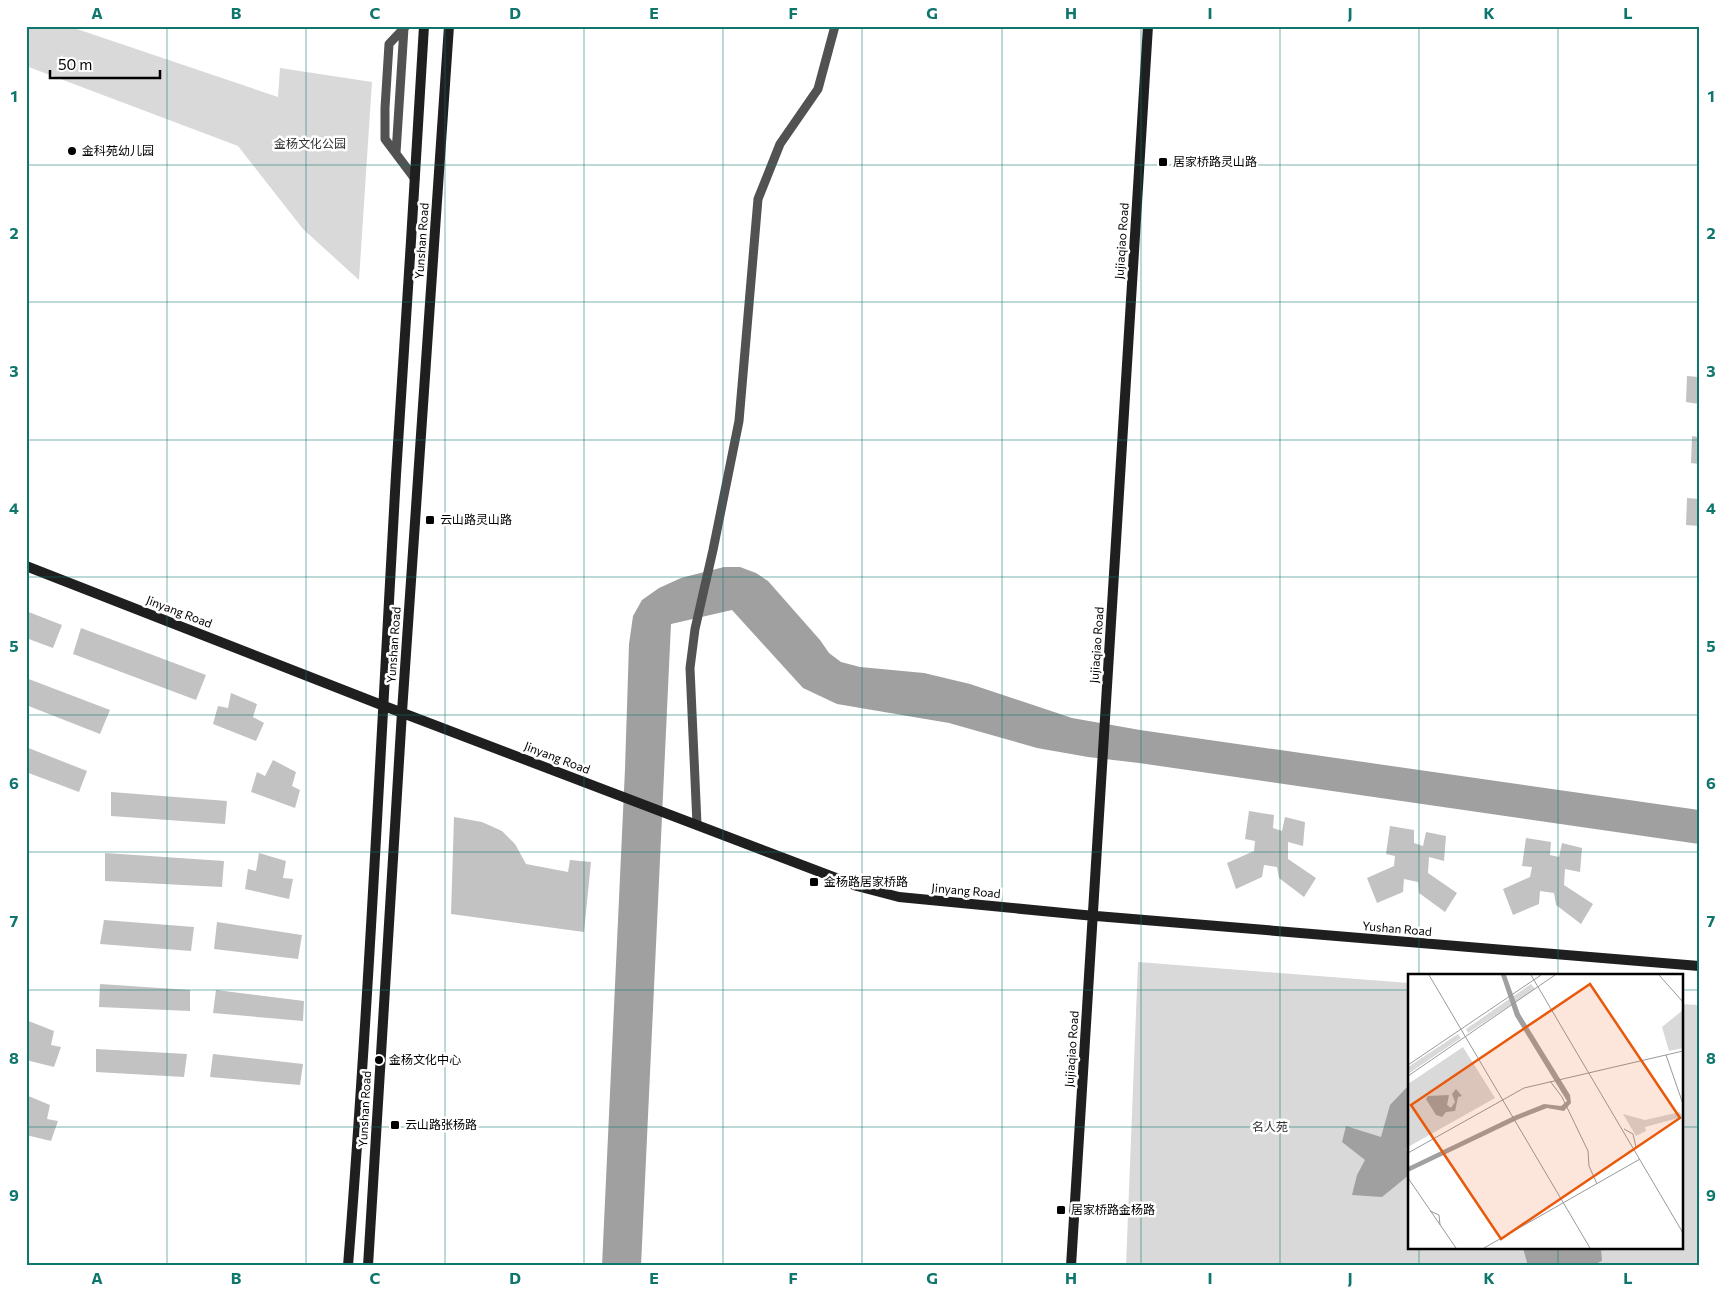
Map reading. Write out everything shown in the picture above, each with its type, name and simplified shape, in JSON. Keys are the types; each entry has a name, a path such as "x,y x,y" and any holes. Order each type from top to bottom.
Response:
{"street":[{"name":"Yunshan Road","path":"348,1266 384,706 396,474 424,26"},
{"name":"Yunshan Road","path":"368,1266 402,712 449,26"},
{"name":"Jujiaqiao Road","path":"1071,1266 1148,26"},
{"name":"Jinyang Road","path":"26,566 384,706 857,886 899,897 1093,916"},
{"name":"Yushan Road","path":"1093,916 1699,966"}],"lane":[{"path":"697,824 690,668 695,629 739,421 758,199 780,144 818,89 835,26"},
{"path":"396,153 405,27"},
{"path":"405,27 389,44 385,139 415,179"}],"green space":[{"name":"金杨文化公园","path":"26,26 68,26 278,97 280,68 372,82 359,280 303,229 238,146 26,66"},
{"name":"名人苑","path":"1138,962 1408,983 1408,1250 1682,1250 1682,1004 1699,1005 1699,1266 1126,1266"}],"shaded area":[{"path":"724,567 740,567 756,573 768,581 820,640 829,653 841,662 860,667 924,673 970,684 1072,718 1140,730 1699,810 1699,844 1088,757 1037,748 949,723 837,704 803,688 732,610 671,624 641,1266 602,1266 629,644 633,616 642,600 659,588 681,578"},
{"path":"1408,1086 1408,1145 1406,1150 1408,1151 1408,1176 1382,1197 1352,1195 1357,1175 1365,1160 1342,1142 1346,1126 1381,1137 1390,1105"},
{"path":"1524,1250 1601,1250 1602,1261 1590,1266 1528,1266"}],"building":[{"path":"1687,376 1699,377 1699,404 1686,402"},
{"path":"1692,436 1699,437 1699,464 1691,463"},
{"path":"1687,498 1699,499 1699,526 1686,525"},
{"path":"26,611 62,625 53,648 26,638"},
{"path":"81,628 206,675 196,700 73,654"},
{"path":"26,678 110,710 100,734 26,705"},
{"path":"231,693 257,704 253,717 264,723 256,741 213,724 218,706 228,708"},
{"path":"26,747 87,771 79,792 26,772"},
{"path":"273,760 296,772 292,786 300,790 295,808 251,792 257,772 265,776"},
{"path":"111,792 227,801 225,824 111,816"},
{"path":"1249,811 1274,815 1273,828 1282,831 1285,817 1305,822 1303,846 1288,842 1288,859 1316,878 1304,897 1279,878 1277,867 1264,865 1262,877 1236,889 1227,863 1254,851 1255,841 1245,839"},
{"path":"454,817 482,822 502,831 515,844 526,864 568,872 570,860 591,862 584,932 451,914"},
{"path":"1390,826 1414,830 1414,843 1423,846 1426,832 1446,836 1444,861 1429,857 1428,873 1457,893 1445,912 1419,893 1418,882 1404,879 1403,892 1377,903 1367,878 1394,866 1395,856 1386,854"},
{"path":"1526,838 1551,842 1550,855 1559,857 1562,843 1582,848 1580,872 1565,869 1564,885 1593,904 1581,924 1556,905 1554,893 1540,891 1539,904 1513,915 1503,889 1530,877 1532,867 1522,866"},
{"path":"105,853 224,861 222,887 105,881"},
{"path":"259,853 286,861 283,878 293,879 289,899 245,889 248,869 256,871"},
{"path":"104,920 194,927 191,951 100,944"},
{"path":"217,922 302,935 298,959 214,949"},
{"path":"100,984 190,990 190,1011 99,1007"},
{"path":"216,990 304,1001 303,1021 213,1013"},
{"path":"26,1020 54,1031 51,1045 61,1047 54,1067 26,1060"},
{"path":"96,1049 187,1054 184,1077 96,1072"},
{"path":"213,1054 303,1064 300,1085 210,1077"},
{"path":"26,1095 50,1105 47,1119 58,1121 51,1141 26,1135"}],"place":[{"name":"金科苑幼儿园","path":"72,151"},
{"name":"居家桥路灵山路","path":"1163,162"},
{"name":"云山路灵山路","path":"430,520"},
{"name":"金杨路居家桥路","path":"814,882"},
{"name":"金杨文化中心","path":"379,1060"},
{"name":"云山路张杨路","path":"395,1125"},
{"name":"居家桥路金杨路","path":"1061,1210"}]}
